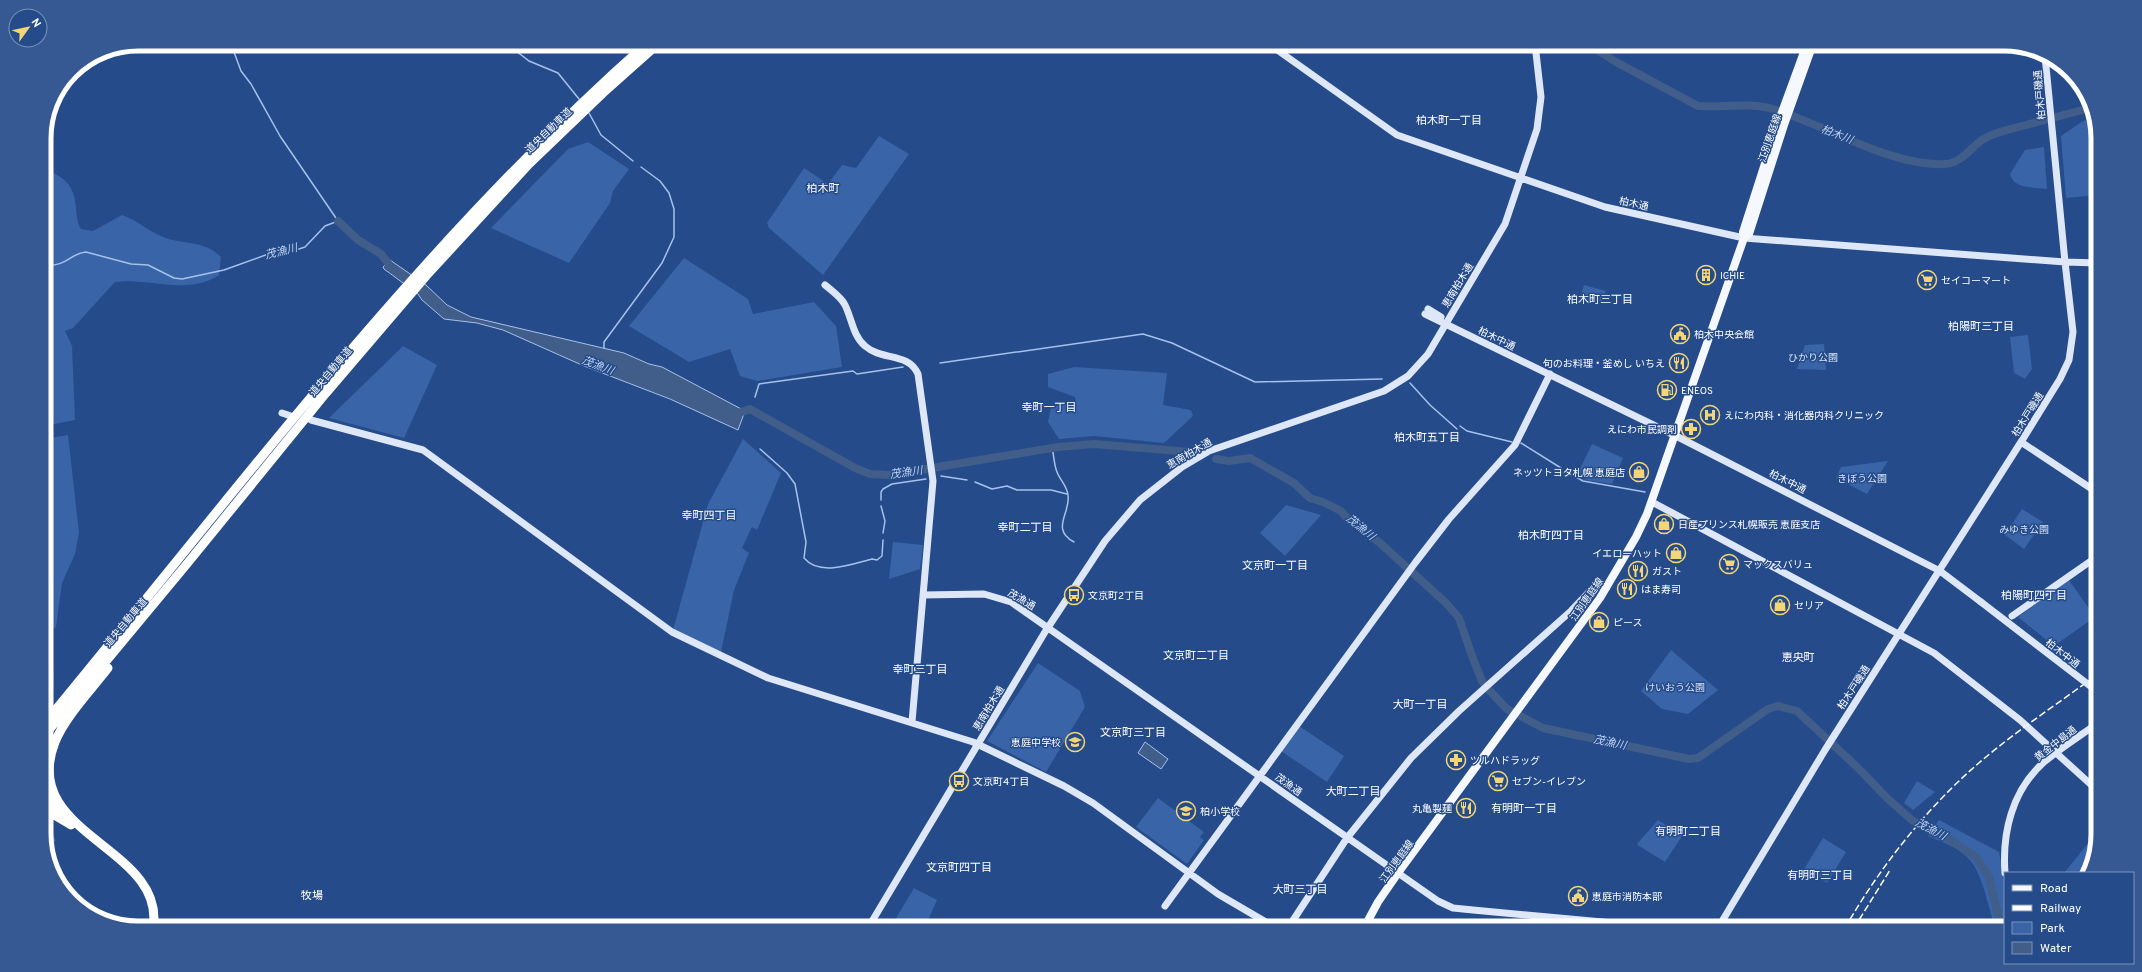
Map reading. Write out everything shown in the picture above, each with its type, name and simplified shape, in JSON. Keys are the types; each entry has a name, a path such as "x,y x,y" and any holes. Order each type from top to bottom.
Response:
{"highway":[{"name":"道央自動車道","path":"51,728 186,565 423,273 526,157 639,51"},
{"name":"道央自動車道","path":"423,273 530,164 598,98 650,51"},
{"name":"道央自動車道","path":"51,716 321,387 404,296"},
{"path":"51,756 61,729 186,565"},
{"path":"51,711 118,635"},
{"path":"51,782 54,794 67,819"},
{"path":"51,804 67,819"},
{"path":"51,807 132,870 134,875 143,884 153,904 153,921"},
{"path":"51,812 67,819"}],"main road":[{"name":"江別恵庭線","path":"1368,921 1378,902 1398,873 1515,715 1607,587 1636,537 1652,502 1676,436 1744,238 1743,232 1787,107 1805,51"},
{"name":"江別恵庭線","path":"1787,107 1810,51"}],"street":[{"name":"柏木通","path":"1279,51 1397,135 1605,207 1744,238 2091,263"},
{"name":"恵南柏木通","path":"872,921 1048,628 1121,520 1140,500 1169,476 1209,451 1384,391 1416,368 1431,350 1505,224 1522,179 1537,129 1541,106 1536,51"},
{"name":"柏木戸磯通","path":"1722,921 1827,746 1899,636 2060,379 2072,352 2072,322 2047,62"},
{"path":"825,285 845,304 854,329 866,347 874,352 908,361 916,369 918,374 932,472 931,508 912,722"},
{"name":"柏木中通","path":"1426,311 1443,318 1446,323 1676,436 1940,571 2091,687"},
{"path":"1165,906 1412,566 1449,519 1516,445 1550,374"},
{"path":"282,413 291,416"},
{"path":"311,420 423,450 672,632 768,678 979,744 1079,794 1218,894 1264,921"},
{"path":"2021,442 2091,488"},
{"path":"1652,502 1899,636 1934,653 2020,720 2091,785"},
{"path":"2012,616 2091,561"},
{"path":"1293,921 1347,838 1411,758 1482,691 1568,614 1593,588 1601,586 1607,587"},
{"name":"茂漁通","path":"923,595 990,595 1011,602 1438,901 1453,908 1593,921"},
{"name":"黄金中島通","path":"2005,872 2004,852 2006,835 2014,806 2031,777 2043,763 2091,728"}],"green space":[{"path":"2089,120 2091,132 2091,196 2066,198 2061,136 2083,121"},
{"path":"879,136 909,154 823,275 769,228 767,223 804,168 828,184 842,165 856,168"},
{"path":"588,142 629,169 613,191 610,203 569,263 491,228 568,149"},
{"path":"2044,147 2047,189 2020,185 2015,182 2010,174 2025,150"},
{"path":"51,172 67,182 70,187 75,200 77,219 81,229 93,231 122,215 163,237 201,245 215,252 221,257 219,275 207,281 181,285 128,281 115,282 73,328 65,331 72,346 75,420 51,425"},
{"path":"684,258 748,299 753,314 814,302 836,326 842,367 757,381 740,376 730,349 689,362 629,326"},
{"path":"1584,285 1606,291 1602,304 1580,298"},
{"path":"2028,335 2032,369 2025,379 2014,373 2010,337"},
{"name":"ひかり公園","path":"1824,344 1826,370 1797,369 1805,345"},
{"path":"403,346 437,365 404,438 329,418"},
{"path":"1074,367 1167,373 1163,405 1191,410 1193,416 1164,443 1094,436 1059,439 1048,422 1051,407 1076,402 1075,397 1048,387 1048,374"},
{"path":"68,435 79,533 75,554 62,583 56,627 51,631 51,438"},
{"path":"743,439 781,473 757,530 752,527 742,548 749,553 734,590 721,652 673,630 708,504"},
{"path":"1592,444 1623,458 1612,484 1586,480 1577,475"},
{"name":"きぼう公園","path":"1888,461 1867,494 1836,478 1841,467"},
{"path":"1286,505 1321,515 1285,556 1260,533"},
{"name":"みゆき公園","path":"2022,509 2043,522 2024,549 2005,535"},
{"path":"893,542 923,545 920,569 889,579"},
{"path":"2069,580 2091,611 2091,620 2054,646 2018,617"},
{"path":"51,647 54,681 51,684"},
{"name":"けいおう公園","path":"1671,650 1718,690 1688,714 1662,709 1641,691"},
{"path":"1038,663 1080,691 1085,707 1046,772 987,741"},
{"path":"1299,726 1344,756 1327,782 1281,751"},
{"path":"1917,781 1935,792 1913,810 1904,803"},
{"path":"1158,798 1204,832 1200,837 1204,840 1187,864 1136,827"},
{"path":"1658,820 1682,836 1665,862 1637,844"},
{"path":"1939,820 1999,852 2004,879 2004,921 1993,921 1978,873 1969,859 1955,848 1928,836"},
{"path":"51,832 56,840 52,847"},
{"path":"1823,838 1846,852 1827,883 1804,869"},
{"path":"2091,840 2086,862 2082,872 2065,872"},
{"path":"914,888 937,900 928,921 894,921"}],"water":[{"path":"390,260 426,285 447,305 471,317 624,353 649,364 662,367 745,411 738,430 670,399 584,366 503,330 477,323 444,319 422,300 418,294 384,269 383,267"},
{"path":"1145,742 1168,759 1161,769 1138,753"}],"waterway":[{"name":"茂漁川","path":"51,265 58,264 75,255 86,252 131,264 148,265 174,278 182,279 224,270 274,252 305,247 325,226 338,221 280,136 251,84 241,71 234,51"},
{"path":"516,51 529,61 558,73 579,99"},
{"name":"柏木川","path":"1599,51 1616,62 1698,106 1754,106 1773,109 1881,152 1903,159 1925,163 1951,163 1961,158 1978,143 1991,135 2086,109"},
{"path":"589,113 601,135 633,161"},
{"path":"604,348 604,342 662,263 674,237 674,209 669,193 660,181 641,167"},
{"name":"茂漁川","path":"338,221 358,240 381,254 393,270"},
{"path":"940,363 1143,334 1172,343 1255,382 1382,379"},
{"path":"755,397 759,384 853,371 857,374 903,367"},
{"path":"1410,383 1430,405 1457,429"},
{"name":"茂漁川","path":"736,414 750,409 855,468 870,474 890,475 1058,447 1094,444 1190,452"},
{"path":"1460,426 1467,431 1512,442"},
{"path":"1521,443 1561,468"},
{"path":"1052,448 1058,475 1068,495 1067,508 1062,526 1063,532 1074,542"},
{"path":"760,449 787,473 795,484 806,542 804,558 811,564 819,567 836,568 872,559 877,560 882,556 883,540"},
{"name":"茂漁川","path":"1216,459 1229,461 1250,458 1294,483 1310,498 1323,502 1341,511 1348,519 1380,543 1446,603 1459,618 1482,681 1489,690 1507,709 1543,728 1689,759 1698,758 1768,709 1778,706 1797,711 1857,767 1888,799 1913,821 1943,835 1976,857 1989,877 1999,921"},
{"path":"1569,473 1583,481 1645,492"},
{"path":"941,476 967,480"},
{"path":"881,500 881,492 883,489 892,484 926,479"},
{"path":"975,482 992,489 1007,486 1017,490 1051,490 1067,494"},
{"path":"881,506 885,521 883,533"}],"railway":[{"path":"1849,921 1897,850 1943,796 1993,751 2091,679"},
{"path":"1858,921 1890,870"}],"place":[{"name":"ICHIE","path":"1706,275"},
{"name":"セイコーマート","path":"1927,280"},
{"name":"柏木中央会館","path":"1680,334"},
{"name":"旬のお料理・釜めし いちえ","path":"1679,363"},
{"name":"ENEOS","path":"1667,390"},
{"name":"えにわ内科・消化器内科クリニック","path":"1710,415"},
{"name":"えにわ市民調剤","path":"1691,429"},
{"name":"ネッツトヨタ札幌 恵庭店","path":"1639,472"},
{"name":"日産プリンス札幌販売 恵庭支店","path":"1664,524"},
{"name":"イエローハット","path":"1676,553"},
{"name":"マックスバリュ","path":"1729,564"},
{"name":"ガスト","path":"1638,571"},
{"name":"はま寿司","path":"1627,589"},
{"name":"文京町2丁目","path":"1074,595"},
{"name":"セリア","path":"1780,605"},
{"name":"ピース","path":"1599,622"},
{"name":"恵庭中学校","path":"1075,742"},
{"name":"ツルハドラッグ","path":"1456,760"},
{"name":"文京町4丁目","path":"959,781"},
{"name":"セブン-イレブン","path":"1498,781"},
{"name":"丸亀製麺","path":"1466,808"},
{"name":"柏小学校","path":"1186,811"},
{"name":"恵庭市消防本部","path":"1578,896"}],"district":[{"name":"柏木町一丁目","path":"1449,120"},
{"name":"柏木町","path":"823,188"},
{"name":"柏木町三丁目","path":"1600,299"},
{"name":"柏陽町三丁目","path":"1981,326"},
{"name":"幸町一丁目","path":"1049,407"},
{"name":"柏木町五丁目","path":"1427,437"},
{"name":"幸町四丁目","path":"709,515"},
{"name":"幸町二丁目","path":"1025,527"},
{"name":"柏木町四丁目","path":"1551,535"},
{"name":"文京町一丁目","path":"1275,565"},
{"name":"柏陽町四丁目","path":"2034,595"},
{"name":"文京町二丁目","path":"1196,655"},
{"name":"恵央町","path":"1798,657"},
{"name":"幸町三丁目","path":"920,669"},
{"name":"大町一丁目","path":"1420,704"},
{"name":"文京町三丁目","path":"1133,732"},
{"name":"大町二丁目","path":"1353,791"},
{"name":"有明町一丁目","path":"1524,808"},
{"name":"有明町二丁目","path":"1688,831"},
{"name":"文京町四丁目","path":"959,867"},
{"name":"有明町三丁目","path":"1820,875"},
{"name":"大町三丁目","path":"1300,889"},
{"name":"牧場","path":"312,895"}]}
